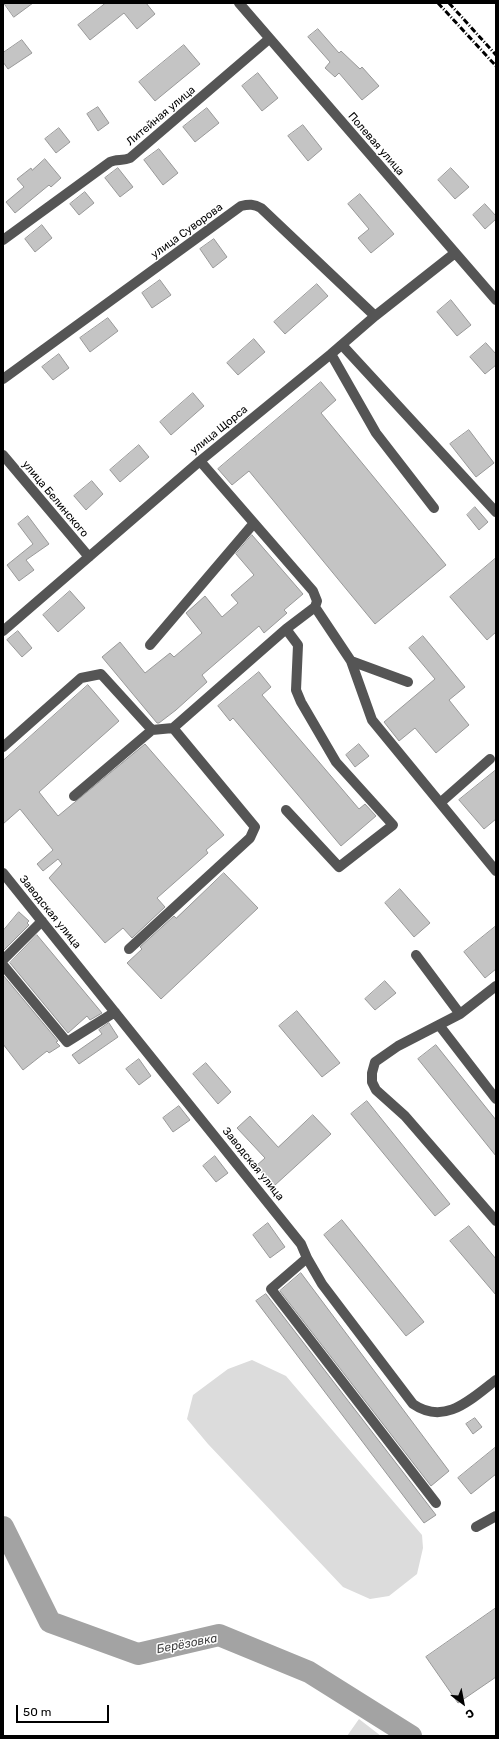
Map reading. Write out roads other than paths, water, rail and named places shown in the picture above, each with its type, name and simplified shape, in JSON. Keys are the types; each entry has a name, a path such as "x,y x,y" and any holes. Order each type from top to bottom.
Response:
{"street":[{"name":"Полевая улица","path":"239,3 496,300"},
{"name":"Литейная улица","path":"3,240 110,162 130,158 270,39"},
{"name":"улица Суворова","path":"3,379 241,206 248,204 261,208 375,316"},
{"name":"улица Щорса","path":"3,631 200,461 332,354 375,316 455,253"},
{"path":"342,345 496,512"},
{"path":"332,354 376,433 434,508"},
{"name":"улица Белинского","path":"3,455 90,557"},
{"path":"200,461 313,591 316,602 315,607 351,661 372,720 496,871"},
{"path":"150,645 254,523"},
{"path":"74,796 152,730 173,728 286,629 315,607"},
{"path":"286,629 298,644 296,690 301,702 336,762 393,825 339,867 286,810"},
{"path":"351,661 408,682"},
{"path":"3,746 81,678 101,674 152,730"},
{"path":"129,949 250,838 255,827 173,728"},
{"path":"440,803 490,759"},
{"name":"Заводская улица","path":"3,873 301,1244 322,1284 413,1404 421,1410 431,1412 455,1409 496,1380"},
{"path":"3,960 42,921"},
{"path":"416,955 460,1014"},
{"path":"3,965 67,1042 115,1012"},
{"path":"496,986 460,1014 398,1046 375,1062 372,1073 372,1082 376,1090 405,1116 496,1221"},
{"path":"439,1025 496,1099"},
{"path":"307,1258 271,1289 436,1503"},
{"path":"476,1527 496,1516"}],"waterway":[{"name":"Берёзовка","path":"3,1527 50,1622 138,1654 219,1635 309,1672 411,1736"}],"railway":[{"path":"438,3 496,66"},
{"path":"449,3 496,55"}]}
